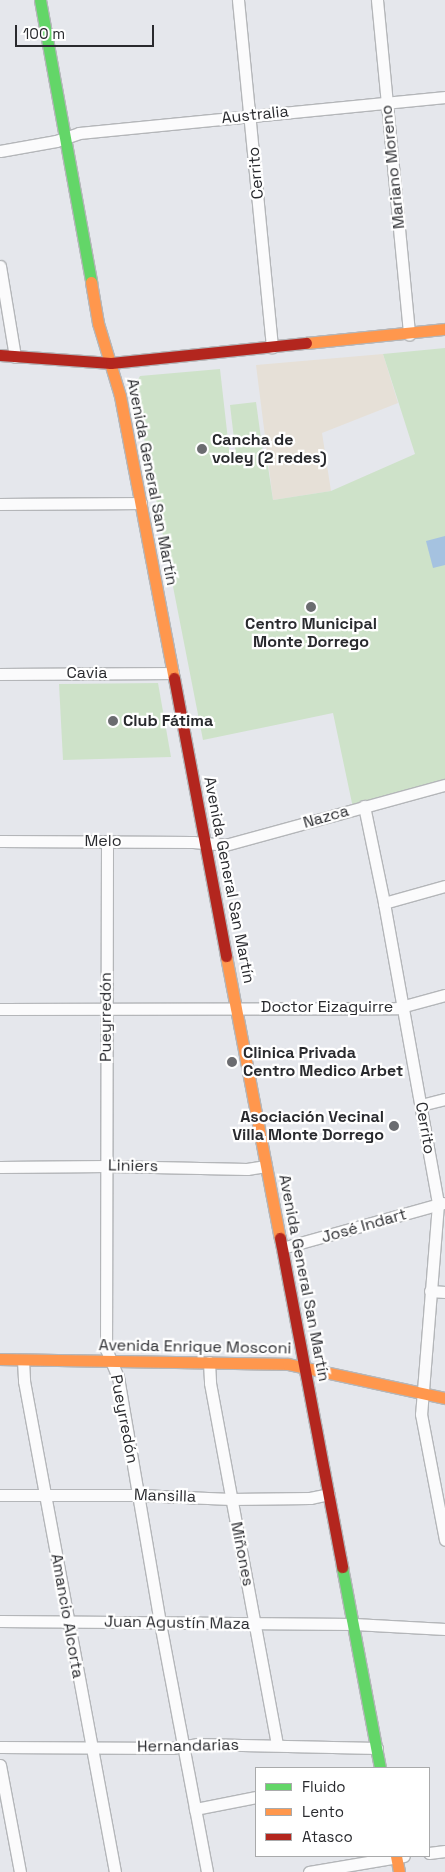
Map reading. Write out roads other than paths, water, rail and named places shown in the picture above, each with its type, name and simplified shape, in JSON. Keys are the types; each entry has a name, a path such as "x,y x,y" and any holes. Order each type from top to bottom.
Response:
{"main road":[{"name":"Avenida General San Martín","path":"40,0 98,323 120,396 380,1767"},
{"path":"0,355 111,363 445,330"},
{"name":"Avenida Enrique Mosconi","path":"0,1359 209,1362 305,1366 445,1398"},
{"path":"399,1857 399,1872"}],"street":[{"name":"Cerrito","path":"238,0 272,347"},
{"name":"Mariano Moreno","path":"377,0 409,334"},
{"name":"Australia","path":"0,151 79,133 445,97"},
{"path":"0,266 15,357"},
{"path":"0,504 140,504"},
{"name":"Cavia","path":"0,674 173,673"},
{"name":"Nazca","path":"206,844 225,845 445,785"},
{"name":"Cerrito","path":"364,806 442,1203 430,1291 422,1393 422,1427 445,1540"},
{"name":"Melo","path":"0,841 193,842 206,844"},
{"name":"Pueyrredón","path":"106,841 106,1349 118,1376 160,1623 208,1872"},
{"path":"384,903 445,886"},
{"name":"Doctor Eizaguirre","path":"0,1009 105,1010 236,1007 403,1007 445,995"},
{"path":"422,1105 445,1099"},
{"name":"Liniers","path":"0,1167 106,1166 247,1170 266,1166"},
{"name":"José Indart","path":"282,1248 442,1203"},
{"path":"430,1291 445,1292"},
{"name":"Amancio Alcorta","path":"24,1360 24,1380 115,1872"},
{"name":"Miñones","path":"209,1362 210,1383 277,1745"},
{"name":"Mansilla","path":"0,1495 138,1495 231,1499 310,1498 329,1494"},
{"name":"Juan Agustín Maza","path":"0,1621 354,1624 445,1629"},
{"name":"Hernandarias","path":"0,1747 184,1747 197,1744 377,1748"},
{"path":"0,1765 20,1872"},
{"path":"196,1810 255,1797"},
{"path":"430,1853 445,1851"},
{"path":"309,1872 393,1857"}],"water":[{"path":"445,536 445,565 433,568 426,541"}],"place":[{"name":"Cancha de voley (2 redes)","path":"202,449"},
{"name":"Centro Municipal Monte Dorrego","path":"311,607"},
{"name":"Club Fátima","path":"113,721"},
{"name":"Clinica Privada Centro Medico Arbet","path":"232,1062"},
{"name":"Asociación Vecinal Villa Monte Dorrego","path":"394,1126"}]}
